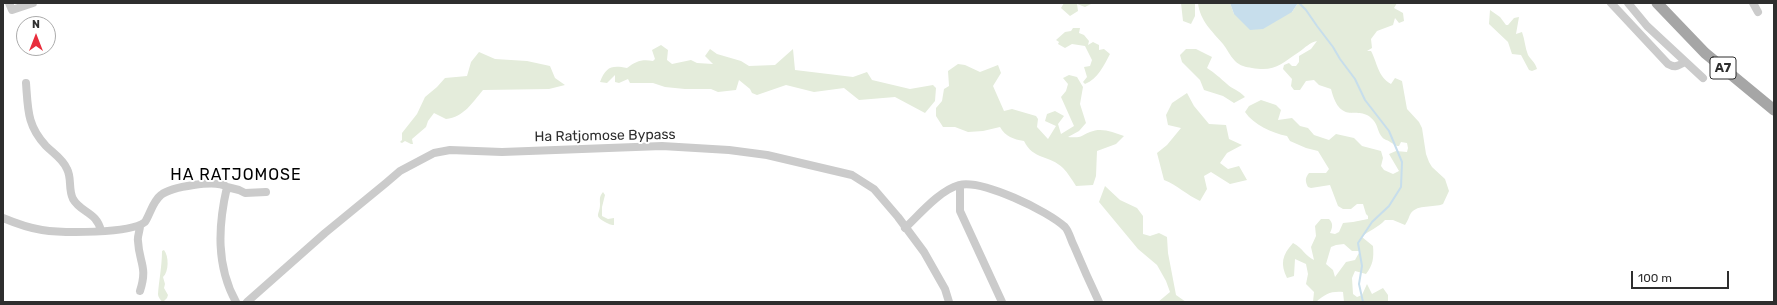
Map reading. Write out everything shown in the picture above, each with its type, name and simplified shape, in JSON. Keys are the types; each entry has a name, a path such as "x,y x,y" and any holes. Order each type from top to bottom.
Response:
{"main road":[{"name":"A7","path":"1657,3 1705,53 1774,110"}],"street":[{"path":"7,5 12,10 33,3"},
{"path":"1611,3 1668,64 1673,67 1685,62"},
{"path":"1628,3 1647,26 1703,78"},
{"path":"1753,3 1758,12"},
{"path":"26,83 32,129 45,146 68,169 70,190 74,199 99,223 101,231"},
{"name":"Ha Ratjomose Bypass","path":"247,302 279,275 325,232 400,172 434,153 450,150 502,152 662,146 729,150 767,155 852,175 863,181 878,194 898,217 924,252 945,289 949,302"},
{"path":"3,218 42,230 65,232 101,231 140,226 145,222 155,202 160,196 173,189 217,184 239,190 245,194 266,192"},
{"path":"905,228 949,189 960,185 969,184 1010,196 1040,210 1066,228 1099,302"},
{"path":"960,185 960,211 1002,302"},
{"path":"227,187 220,228 222,261 229,289 236,302"},
{"path":"140,226 137,240 143,265 144,278 140,291"}],"green space":[{"path":"1064,3 1093,3 1085,7 1077,4 1078,11 1070,16 1061,8"},
{"path":"1181,3 1195,3 1195,16 1191,24 1183,21"},
{"path":"1198,3 1230,3 1234,14 1292,12 1298,3 1397,3 1394,8 1403,13 1404,21 1399,23 1395,18 1393,25 1377,31 1371,39 1372,48 1367,51 1371,51 1383,77 1387,81 1391,84 1395,78 1402,81 1407,109 1419,122 1422,128 1426,154 1429,162 1432,167 1445,179 1449,191 1443,204 1422,207 1414,210 1405,225 1393,220 1385,220 1362,237 1373,246 1373,258 1372,264 1366,274 1355,271 1352,278 1353,294 1357,297 1362,295 1367,284 1372,294 1383,288 1388,295 1388,302 1344,302 1343,292 1335,292 1322,297 1316,302 1313,302 1314,292 1306,284 1308,274 1306,264 1295,259 1294,276 1287,278 1283,268 1283,260 1286,252 1293,243 1314,260 1311,247 1316,236 1315,226 1321,219 1329,219 1332,225 1330,233 1335,234 1339,232 1343,223 1368,219 1368,216 1363,204 1357,204 1351,209 1343,209 1338,206 1330,185 1311,188 1308,187 1306,180 1309,173 1326,173 1329,169 1318,151 1306,148 1290,141 1287,136 1275,133 1258,125 1245,112 1249,106 1261,100 1276,105 1281,110 1278,120 1292,118 1300,126 1308,128 1314,135 1329,140 1336,134 1354,138 1362,146 1381,151 1383,158 1381,166 1384,170 1393,174 1399,171 1389,154 1396,151 1407,152 1407,143 1401,142 1398,146 1384,139 1374,121 1369,116 1345,112 1335,101 1331,89 1319,85 1314,80 1306,81 1300,90 1294,90 1291,86 1292,79 1283,69 1284,65 1289,63 1292,66 1296,66 1299,62 1299,56 1311,49 1317,41 1272,68 1260,69 1245,67 1233,59 1207,25 1199,9","holes":["1344,244 1352,251 1360,251 1355,260 1346,262 1335,277 1333,270 1326,264 1331,247"]},
{"path":"1490,10 1500,17 1506,25 1508,25 1514,18 1519,17 1516,34 1522,32 1528,55 1537,69 1532,71 1529,70 1521,55 1512,54 1508,42 1489,24"},
{"path":"1073,28 1080,28 1079,33 1084,35 1089,41 1088,45 1093,42 1099,45 1099,50 1104,49 1110,54 1094,79 1085,84 1083,82 1087,77 1084,67 1090,66 1092,60 1085,46 1072,44 1065,48 1058,44 1059,42 1056,40 1065,32 1071,31"},
{"path":"661,45 668,50 667,60 672,64 691,60 697,63 713,64 705,56 710,49 717,54 741,61 749,66 775,65 793,49 795,70 853,77 867,72 872,80 910,89 933,85 936,88 935,101 925,113 895,97 859,100 844,88 814,92 786,85 757,95 752,93 750,89 739,80 736,90 718,92 711,89 665,87 653,83 630,83 628,79 619,83 615,82 615,75 607,83 600,82 604,73 610,68 627,68 639,61 653,61 655,59 652,50"},
{"path":"1186,49 1196,49 1212,57 1207,68 1245,97 1234,103 1223,96 1204,90 1200,80 1182,62 1180,55"},
{"path":"479,52 495,59 527,61 550,66 555,78 565,85 549,89 483,90 467,109 452,118 446,119 434,113 428,121 426,127 412,139 413,144 405,141 402,143 400,142 402,140 402,133 417,114 425,97 445,78 467,76 471,62"},
{"path":"958,64 965,65 980,72 998,65 1001,73 993,86 1004,111 1012,109 1036,116 1038,119 1037,127 1048,139 1056,126 1045,121 1047,114 1055,111 1064,116 1058,124 1061,134 1074,126 1061,97 1066,91 1068,84 1063,78 1069,75 1077,77 1083,87 1080,104 1086,123 1079,131 1068,137 1078,137 1098,130 1124,136 1116,144 1097,151 1096,176 1093,185 1076,186 1067,172 1058,164 1032,151 1024,141 1010,137 1000,127 983,131 968,132 955,127 943,127 936,116 936,108 942,101 944,89 949,86 948,71"},
{"path":"1187,93 1194,106 1209,124 1226,125 1229,139 1242,145 1227,153 1220,163 1228,169 1239,166 1247,180 1230,184 1211,172 1204,176 1207,189 1200,201 1164,180 1157,153 1167,145 1181,128 1168,125 1166,115 1172,103"},
{"path":"1105,186 1120,200 1137,208 1143,216 1143,234 1150,236 1159,233 1167,237 1168,253 1176,295 1186,302 1158,302 1170,292 1166,281 1157,265 1138,249 1099,202"},
{"path":"603,192 605,195 602,207 602,216 608,219 614,218 614,225 610,225 601,220 598,216 600,198"},
{"path":"164,250 167,256 168,264 163,277 165,284 164,288 168,295 163,302 158,294 162,251"}],"water":[{"path":"1230,3 1298,3 1292,12 1263,29 1250,30 1234,14"}],"waterway":[{"path":"1299,3 1306,10 1333,47 1355,79 1365,100 1389,131 1402,162 1401,187 1389,206 1372,222 1358,243 1362,266 1359,284 1363,302"}],"district":[{"name":"HA RATJOMOSE","path":"236,175"}]}
